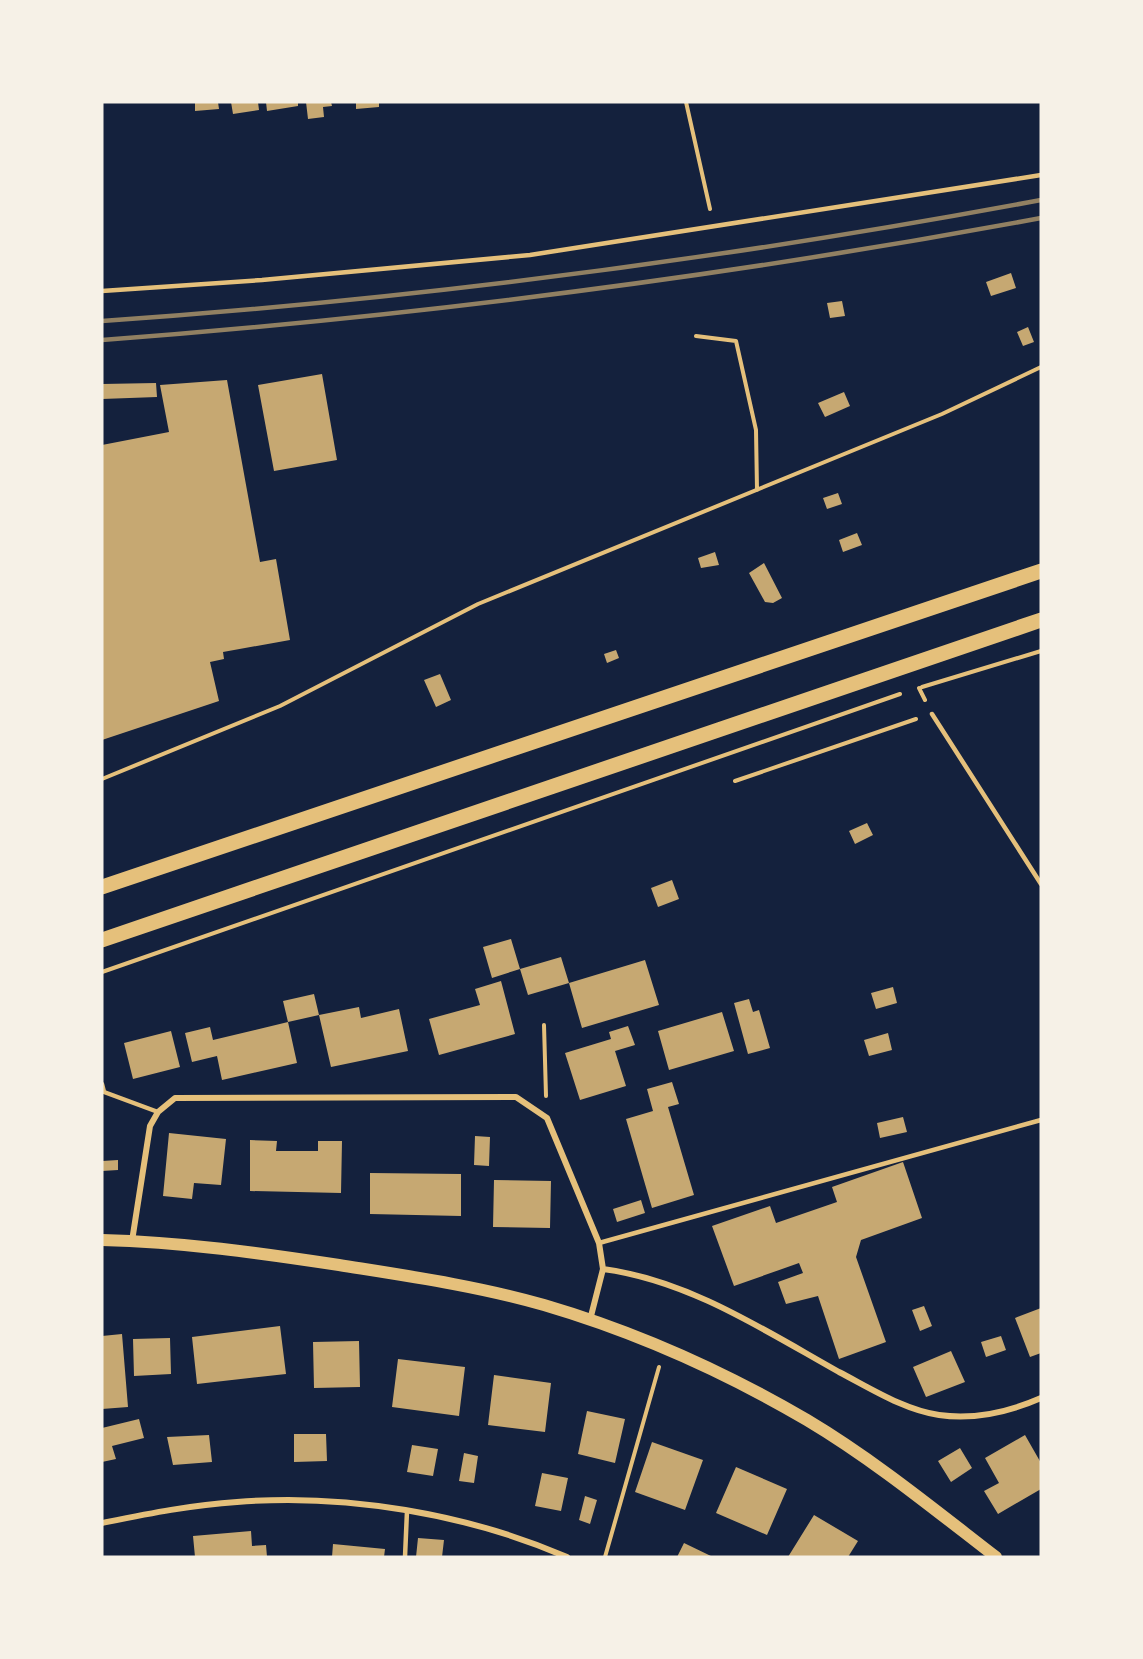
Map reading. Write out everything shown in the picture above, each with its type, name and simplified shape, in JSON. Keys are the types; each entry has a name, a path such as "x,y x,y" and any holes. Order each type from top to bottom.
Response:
{"main road":[{"path":"102,887 1041,571"},
{"path":"102,940 1041,620"},
{"path":"102,1240 235,1250 388,1273 531,1302 590,1320 665,1348 739,1383 808,1421 901,1485 996,1557"}],"street":[{"path":"132,1241 150,1126 158,1112 175,1098 516,1097 547,1118 599,1243 603,1269 590,1320"},
{"path":"603,1269 637,1273 680,1287 877,1392 919,1411 939,1415 980,1416 1021,1407 1041,1398"},
{"path":"102,1523 171,1509 238,1502 312,1500 407,1511 490,1530 567,1557"}],"lane":[{"path":"102,291 262,280 530,255 1041,175"},
{"path":"932,714 1041,884"},
{"path":"102,1084 104,1092 158,1112"},
{"path":"599,1243 1041,1120"},
{"path":"405,1557 407,1511"}],"path":[{"path":"686,102 714,227"},
{"path":"696,336 736,341 756,430 757,490"},
{"path":"102,778 280,706 478,604 942,414 1041,367"},
{"path":"102,972 919,688 1041,651"},
{"path":"735,782 932,714"},
{"path":"544,1025 547,1118"},
{"path":"605,1557 665,1348"}],"building":[{"path":"195,102 218,102 219,109 195,111"},
{"path":"231,102 258,102 259,110 233,114"},
{"path":"266,102 298,102 298,106 267,111"},
{"path":"306,102 331,102 332,106 323,107 324,117 308,119"},
{"path":"356,102 379,102 379,107 356,109"},
{"path":"1011,273 1016,288 991,296 986,282"},
{"path":"842,301 845,316 830,318 827,303"},
{"path":"1028,327 1034,342 1023,346 1017,332"},
{"path":"322,374 337,460 274,471 258,385"},
{"path":"227,380 260,562 276,559 290,640 223,652 224,659 210,662 219,701 102,740 102,445 169,432 160,385"},
{"path":"156,383 157,397 102,399 102,384"},
{"path":"844,392 850,406 825,417 818,403"},
{"path":"838,493 842,504 827,509 823,498"},
{"path":"857,533 862,545 843,552 839,540"},
{"path":"715,552 719,565 701,568 698,558"},
{"path":"764,563 782,598 773,603 765,602 749,573"},
{"path":"616,650 619,658 607,663 604,654"},
{"path":"440,674 451,700 436,707 424,680"},
{"path":"867,823 873,835 855,844 849,831"},
{"path":"672,880 679,899 658,907 651,888"},
{"path":"511,939 520,969 492,978 483,947"},
{"path":"561,957 569,983 528,995 520,969"},
{"path":"645,960 659,1005 582,1028 569,983"},
{"path":"501,981 515,1034 439,1055 429,1019 480,1005 475,989"},
{"path":"893,987 897,1003 876,1009 871,993"},
{"path":"314,994 319,1015 288,1022 283,1001"},
{"path":"749,999 753,1012 759,1010 770,1048 748,1054 734,1003"},
{"path":"359,1007 361,1018 399,1009 408,1051 331,1067 319,1015"},
{"path":"722,1012 734,1051 669,1070 658,1031"},
{"path":"288,1022 297,1063 222,1080 217,1056 192,1062 185,1033 210,1027 213,1040"},
{"path":"628,1026 635,1045 615,1051 626,1086 580,1100 565,1053 611,1039 609,1032"},
{"path":"171,1031 180,1067 133,1079 124,1043"},
{"path":"888,1033 892,1050 869,1056 864,1040"},
{"path":"672,1082 679,1104 668,1107 694,1195 652,1208 626,1119 653,1111 647,1089"},
{"path":"903,1117 907,1132 880,1138 877,1123"},
{"path":"169,1133 226,1139 221,1185 194,1183 192,1199 163,1196"},
{"path":"475,1136 490,1137 489,1166 474,1165"},
{"path":"250,1140 277,1141 276,1151 318,1151 318,1141 342,1141 341,1193 250,1191"},
{"path":"118,1160 118,1170 102,1171 102,1161"},
{"path":"903,1162 922,1218 861,1240 856,1257 886,1342 839,1359 818,1296 786,1304 778,1282 803,1273 799,1263 734,1286 712,1226 770,1206 776,1223 837,1202 832,1187"},
{"path":"370,1173 461,1174 461,1216 370,1214"},
{"path":"494,1180 551,1181 550,1228 493,1227"},
{"path":"641,1200 645,1213 617,1222 613,1209"},
{"path":"924,1306 932,1326 920,1331 912,1310"},
{"path":"1041,1308 1041,1353 1030,1357 1015,1318"},
{"path":"280,1326 286,1374 197,1384 192,1337"},
{"path":"122,1334 128,1407 102,1409 102,1336"},
{"path":"1001,1336 1006,1350 986,1357 981,1342"},
{"path":"170,1338 171,1374 134,1376 133,1339"},
{"path":"359,1341 360,1387 314,1388 313,1342"},
{"path":"951,1351 965,1382 926,1397 913,1367"},
{"path":"398,1359 465,1367 459,1416 392,1407"},
{"path":"494,1375 551,1383 545,1432 488,1425"},
{"path":"587,1411 625,1419 615,1463 578,1454"},
{"path":"139,1419 144,1438 112,1446 116,1459 102,1462 102,1428"},
{"path":"294,1434 326,1434 327,1461 294,1462"},
{"path":"209,1435 212,1462 173,1465 167,1437"},
{"path":"1025,1435 1041,1463 1041,1489 998,1514 984,1491 999,1483 985,1458"},
{"path":"652,1442 703,1460 685,1510 635,1492"},
{"path":"412,1445 438,1449 433,1476 407,1472"},
{"path":"960,1448 972,1468 951,1482 938,1461"},
{"path":"464,1453 478,1456 474,1483 459,1481"},
{"path":"736,1467 787,1489 767,1535 716,1513"},
{"path":"542,1473 568,1478 561,1511 535,1506"},
{"path":"585,1496 597,1500 590,1524 579,1520"},
{"path":"814,1515 858,1541 848,1557 788,1557"},
{"path":"251,1531 252,1546 266,1545 267,1557 195,1557 193,1536"},
{"path":"418,1538 444,1540 442,1557 416,1557"},
{"path":"684,1543 713,1557 677,1557"},
{"path":"333,1544 385,1549 384,1557 332,1557"}],"railway":[{"path":"102,321 338,301 573,274 808,240 1041,200"},
{"path":"102,340 338,319 573,292 807,258 1041,218"}]}
